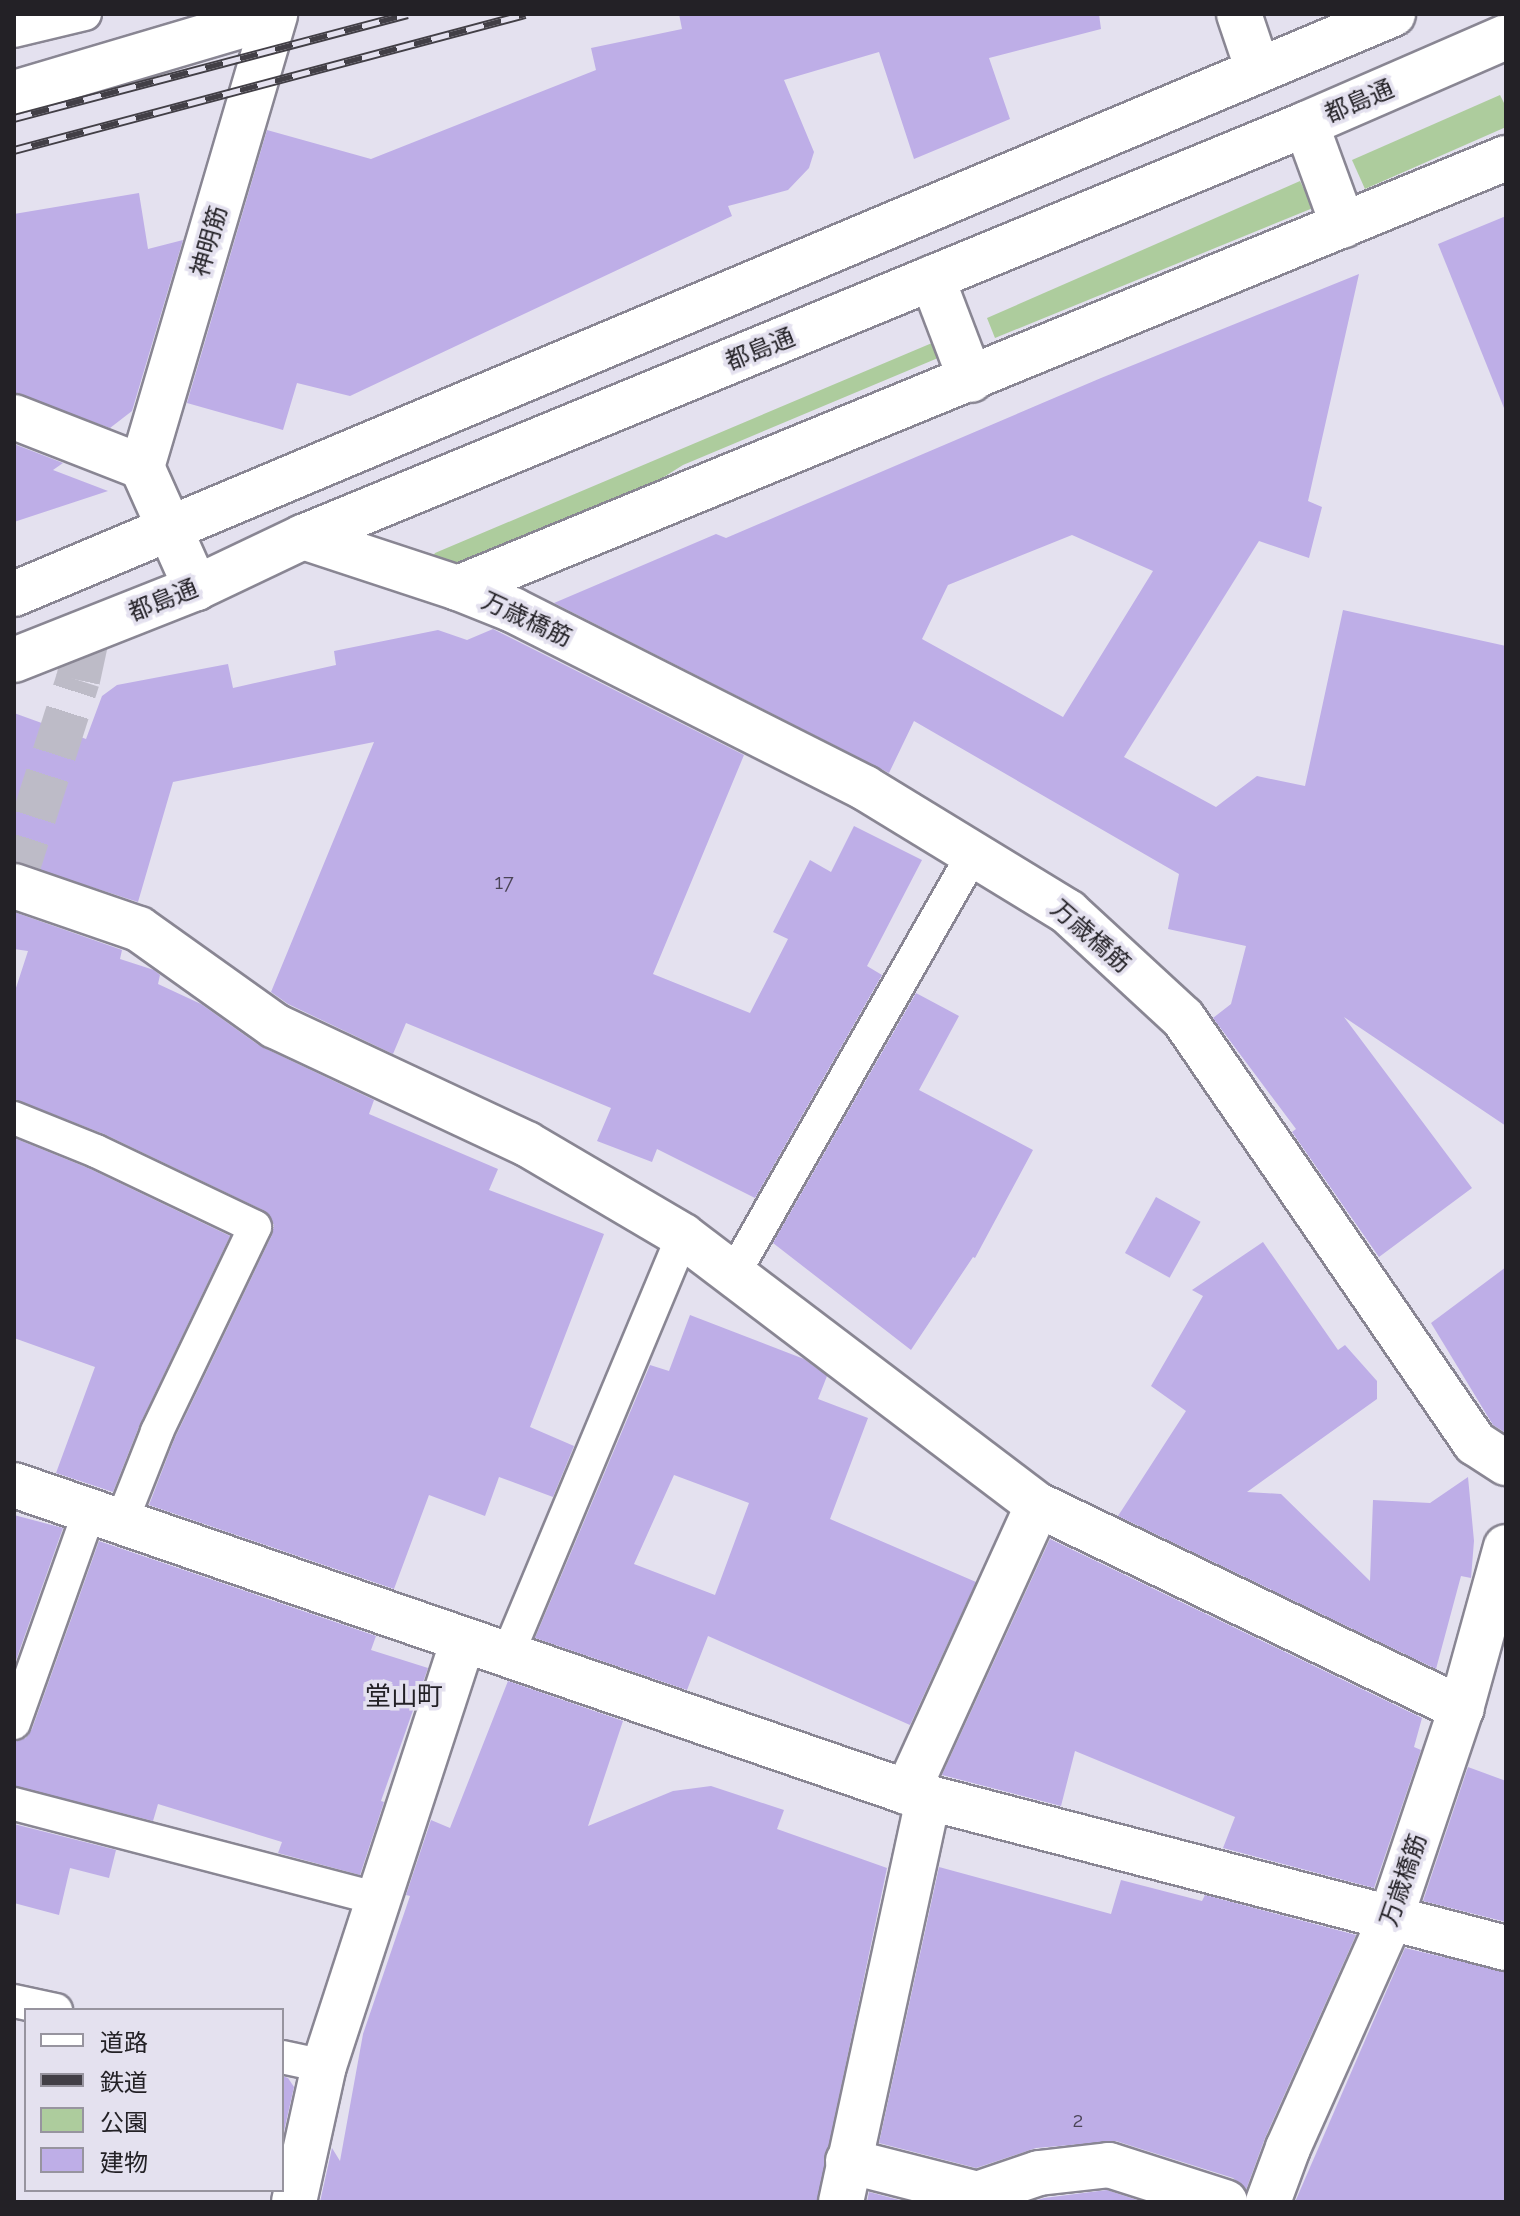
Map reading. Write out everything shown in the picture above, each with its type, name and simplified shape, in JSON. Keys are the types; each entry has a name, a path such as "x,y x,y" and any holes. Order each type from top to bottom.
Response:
{"street":[{"path":"1239,14 1258,70"},
{"path":"14,594 171,531 1393,14"},
{"path":"14,93 277,15"},
{"name":"神明筋","path":"142,467 277,15"},
{"name":"都島通","path":"14,660 196,588 303,537 1505,41"},
{"path":"1306,124 1343,225"},
{"path":"458,588 1506,158"},
{"path":"932,278 971,380"},
{"path":"14,417 142,467 196,588"},
{"name":"万歳橋筋","path":"303,537 458,588 513,610 865,788 1068,912 1183,1018 1475,1443 1506,1463"},
{"path":"14,886 139,929 275,1026 527,1144 683,1236 1038,1505 1461,1709"},
{"path":"14,1485 917,1795 1506,1948"},
{"path":"1038,1505 917,1795 844,2181 977,2194 1039,2173 1109,2165 1225,2202"},
{"name":"万歳橋筋","path":"1268,2202 1288,2148 1390,1920 1461,1709 1506,1547"},
{"path":"294,2202 324,2066 463,1641"}],"lane":[{"path":"14,31 85,14"},
{"path":"733,1275 974,852"},
{"path":"14,1118 96,1151 255,1227 157,1432 105,1518 14,1723"},
{"path":"507,1656 683,1236"},
{"path":"14,1804 378,1899"},
{"path":"14,2001 47,2008"},
{"path":"284,2057 324,2066"}],"green space":[{"path":"1500,95 1506,107 1506,127 1365,189 1352,160"},
{"path":"1300,181 1313,208 995,338 987,318"},
{"path":"932,343 938,358 683,465 624,502 479,563 450,567 431,560 435,553"}],"building":[{"path":"679,14 1099,14 1101,29 989,58 1010,119 914,159 879,52 784,80 814,152 809,168 788,190 728,206 732,216 350,396 297,383 283,430 187,403 267,130 371,159 596,70 591,48 682,29"},
{"path":"139,193 148,249 183,240 132,411 110,428 14,393 14,214"},
{"path":"1506,216 1506,407 1504,408 1438,244"},
{"path":"1359,274 1308,501 1322,507 1309,558 1259,541 1124,757 1216,807 1257,776 1305,786 1343,610 1506,646 1506,1126 1344,1017 1472,1188 1379,1257 1292,1132 1296,1129 1213,1018 1231,1004 1246,946 1168,929 1179,874 914,721 889,773 554,603 716,534 726,538 1101,378","holes":["1072,535 1153,571 1063,717 922,639 948,585"]},
{"path":"14,444 63,463 53,470 108,491 14,522"},
{"path":"493,629 744,755 653,974 750,1013 788,939 773,932 810,860 831,872 854,826 922,860 867,966 882,975 755,1198 657,1149 652,1162 597,1141 611,1108 406,1023 393,1054 288,1004 271,992 374,742 173,782 138,902 14,862 14,713 86,739 102,696 117,685 228,664 233,688 336,665 334,651 438,630 467,640"},
{"path":"14,912 122,950 120,959 154,970 160,975 158,984 201,1004 260,1046 374,1100 369,1114 498,1169 489,1190 604,1234 530,1427 574,1446 553,1497 499,1477 485,1516 429,1495 394,1589 149,1505 174,1440 272,1235 274,1225 263,1210 104,1134 14,1099 14,994 28,951 14,949"},
{"path":"916,993 959,1016 919,1090 1033,1150 975,1258 911,1350 773,1243"},
{"path":"14,1138 88,1168 230,1236 140,1424 113,1492 56,1473 95,1367 14,1338"},
{"path":"1156,1197 1201,1222 1170,1278 1125,1253"},
{"path":"1263,1242 1338,1350 1345,1345 1377,1381 1377,1399 1247,1492 1281,1494 1370,1581 1373,1500 1430,1503 1468,1477 1474,1541 1471,1578 1461,1576 1436,1669 1118,1516 1186,1411 1151,1386 1203,1296 1192,1290"},
{"path":"1506,1267 1506,1433 1493,1425 1431,1323"},
{"path":"690,1315 804,1359 827,1376 818,1399 868,1418 830,1519 976,1582 910,1725 708,1636 687,1690 535,1638 650,1365 669,1371","holes":["674,1475 749,1503 715,1595 634,1564"]},
{"path":"14,1515 63,1528 14,1666"},
{"path":"1050,1539 1422,1718 1414,1747 1421,1750 1374,1888 1223,1848 1235,1817 1075,1751 1061,1806 942,1775"},
{"path":"99,1541 376,1636 371,1650 428,1668 381,1801 384,1802 360,1875 278,1853 282,1842 158,1804 153,1821 14,1786 14,1742 26,1738 32,1729"},
{"path":"508,1681 623,1721 588,1826 673,1791 711,1786 784,1810 777,1829 887,1868 817,2202 320,2202 332,2148 340,2161 363,2034 410,1896 406,1895 431,1820 450,1828"},
{"path":"1468,1767 1506,1781 1506,1922 1423,1901"},
{"path":"14,1824 116,1850 109,1878 70,1868 59,1915 14,1903"},
{"path":"939,1867 1111,1914 1121,1880 1202,1901 1205,1895 1356,1935 1265,2138 1246,2190 1233,2178 1116,2141 1036,2148 976,2168 879,2143"},
{"path":"1405,1948 1506,1972 1506,2202 1295,2202"},
{"path":"284,2077 294,2087 284,2131"},
{"path":"1107,2190 1143,2202 1031,2202 1044,2198"},
{"path":"869,2192 907,2202 867,2202"}],"tunnel":[{"path":"14,880 78,680 89,629"}],"railway":[{"path":"14,118 408,14"},
{"path":"14,150 525,14"}],"district":[{"name":"堂山町","path":"404,1697"}]}
